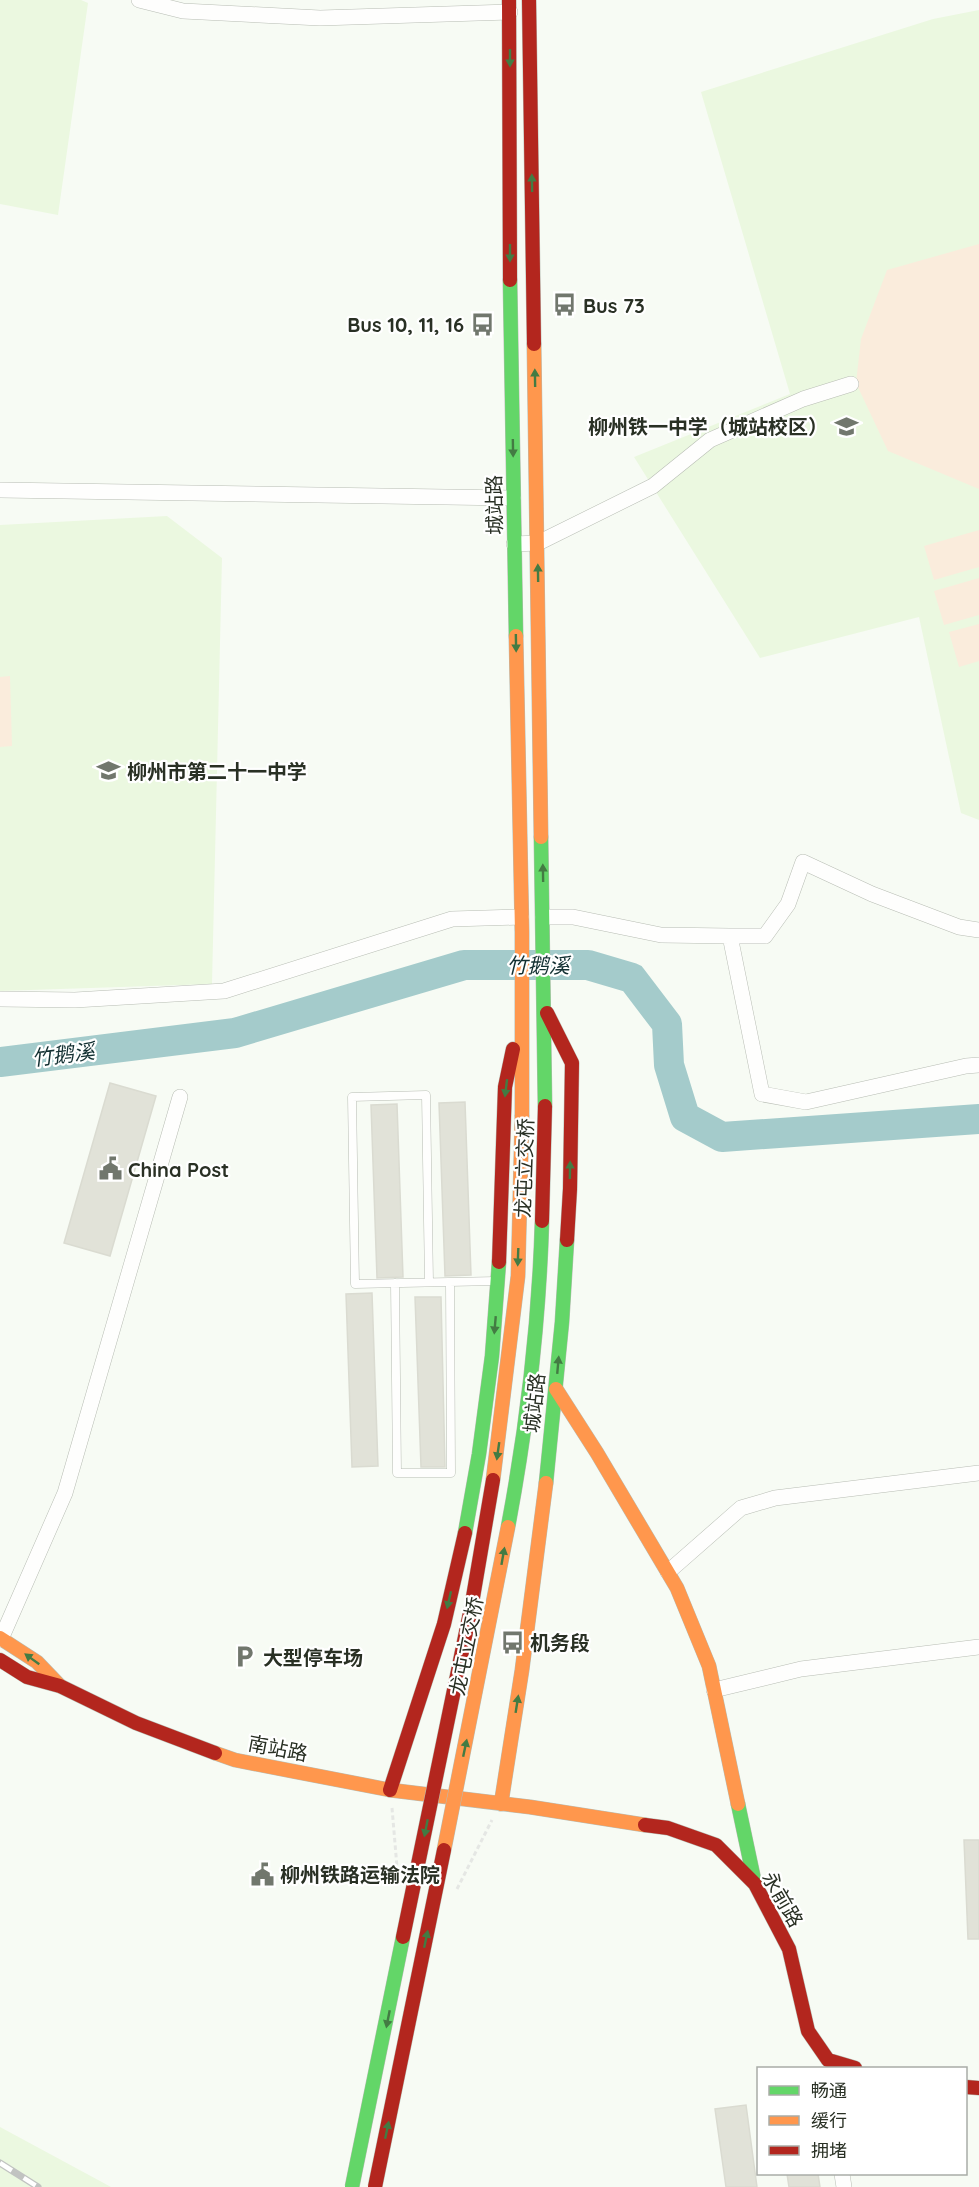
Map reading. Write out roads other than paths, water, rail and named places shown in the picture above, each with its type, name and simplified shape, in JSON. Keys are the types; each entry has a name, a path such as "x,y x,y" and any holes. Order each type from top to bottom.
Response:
{"main road":[{"name":"城站路","path":"530,0 545,1106"},
{"name":"城站路","path":"510,6 513,498 522,924 522,1115"},
{"name":"城站路","path":"390,1790 444,1624 466,1529 479,1454 498,1281 505,1087 522,1005"},
{"name":"城站路","path":"501,1804 522,1670 556,1389 570,1190 572,1064 545,1005"},
{"name":"龙屯立交桥","path":"375,2187 494,1607 521,1457 540,1281 545,1106"},
{"name":"龙屯立交桥","path":"352,2187 472,1603 498,1452 518,1276 522,1115"},
{"path":"556,1389 677,1588 709,1666 755,1884"},
{"name":"南站路","path":"1,1638 37,1662 60,1686"},
{"name":"南站路","path":"0,1660 27,1677 60,1686 136,1723 235,1760 390,1790 501,1804"},
{"name":"永前路","path":"501,1804 668,1828 716,1845 755,1884 789,1949 808,2031 828,2064 848,2067"}],"street":[{"path":"139,0 183,11 320,18 510,6"},
{"path":"514,544 538,543 652,486 710,440 803,399 851,384"},
{"path":"0,490 513,498"},
{"path":"543,924 573,917 661,935 765,936 788,904 803,862 872,894 959,927 979,930"},
{"path":"0,999 75,1000 224,991 452,918 522,924"},
{"path":"730,936 762,1094 806,1102 979,1065"},
{"path":"1,1638 65,1493 180,1097"},
{"path":"668,1572 741,1508 775,1498 979,1473"},
{"path":"714,1690 801,1669 979,1647"}],"lane":[{"path":"429,1282 426,1095 352,1097 355,1284 498,1281"},
{"path":"395,1283 397,1473 452,1473 450,1282"}],"waterway":[{"name":"竹鹅溪","path":"0,1062 235,1033 464,965 588,965 632,978 667,1024 669,1065 685,1117 722,1137 979,1119"}],"railway":[{"path":"0,2163 38,2187"}],"place":[{"name":"Bus 73","path":"565,305"},
{"name":"Bus 10, 11, 16","path":"482,324"},
{"name":"柳州铁一中学（城站校区）","path":"846,426"},
{"name":"柳州市第二十一中学","path":"109,771"},
{"name":"China Post","path":"110,1169"},
{"name":"机务段","path":"512,1642"},
{"name":"大型停车场","path":"245,1657"},
{"name":"柳州铁路运输法院","path":"262,1874"}]}
